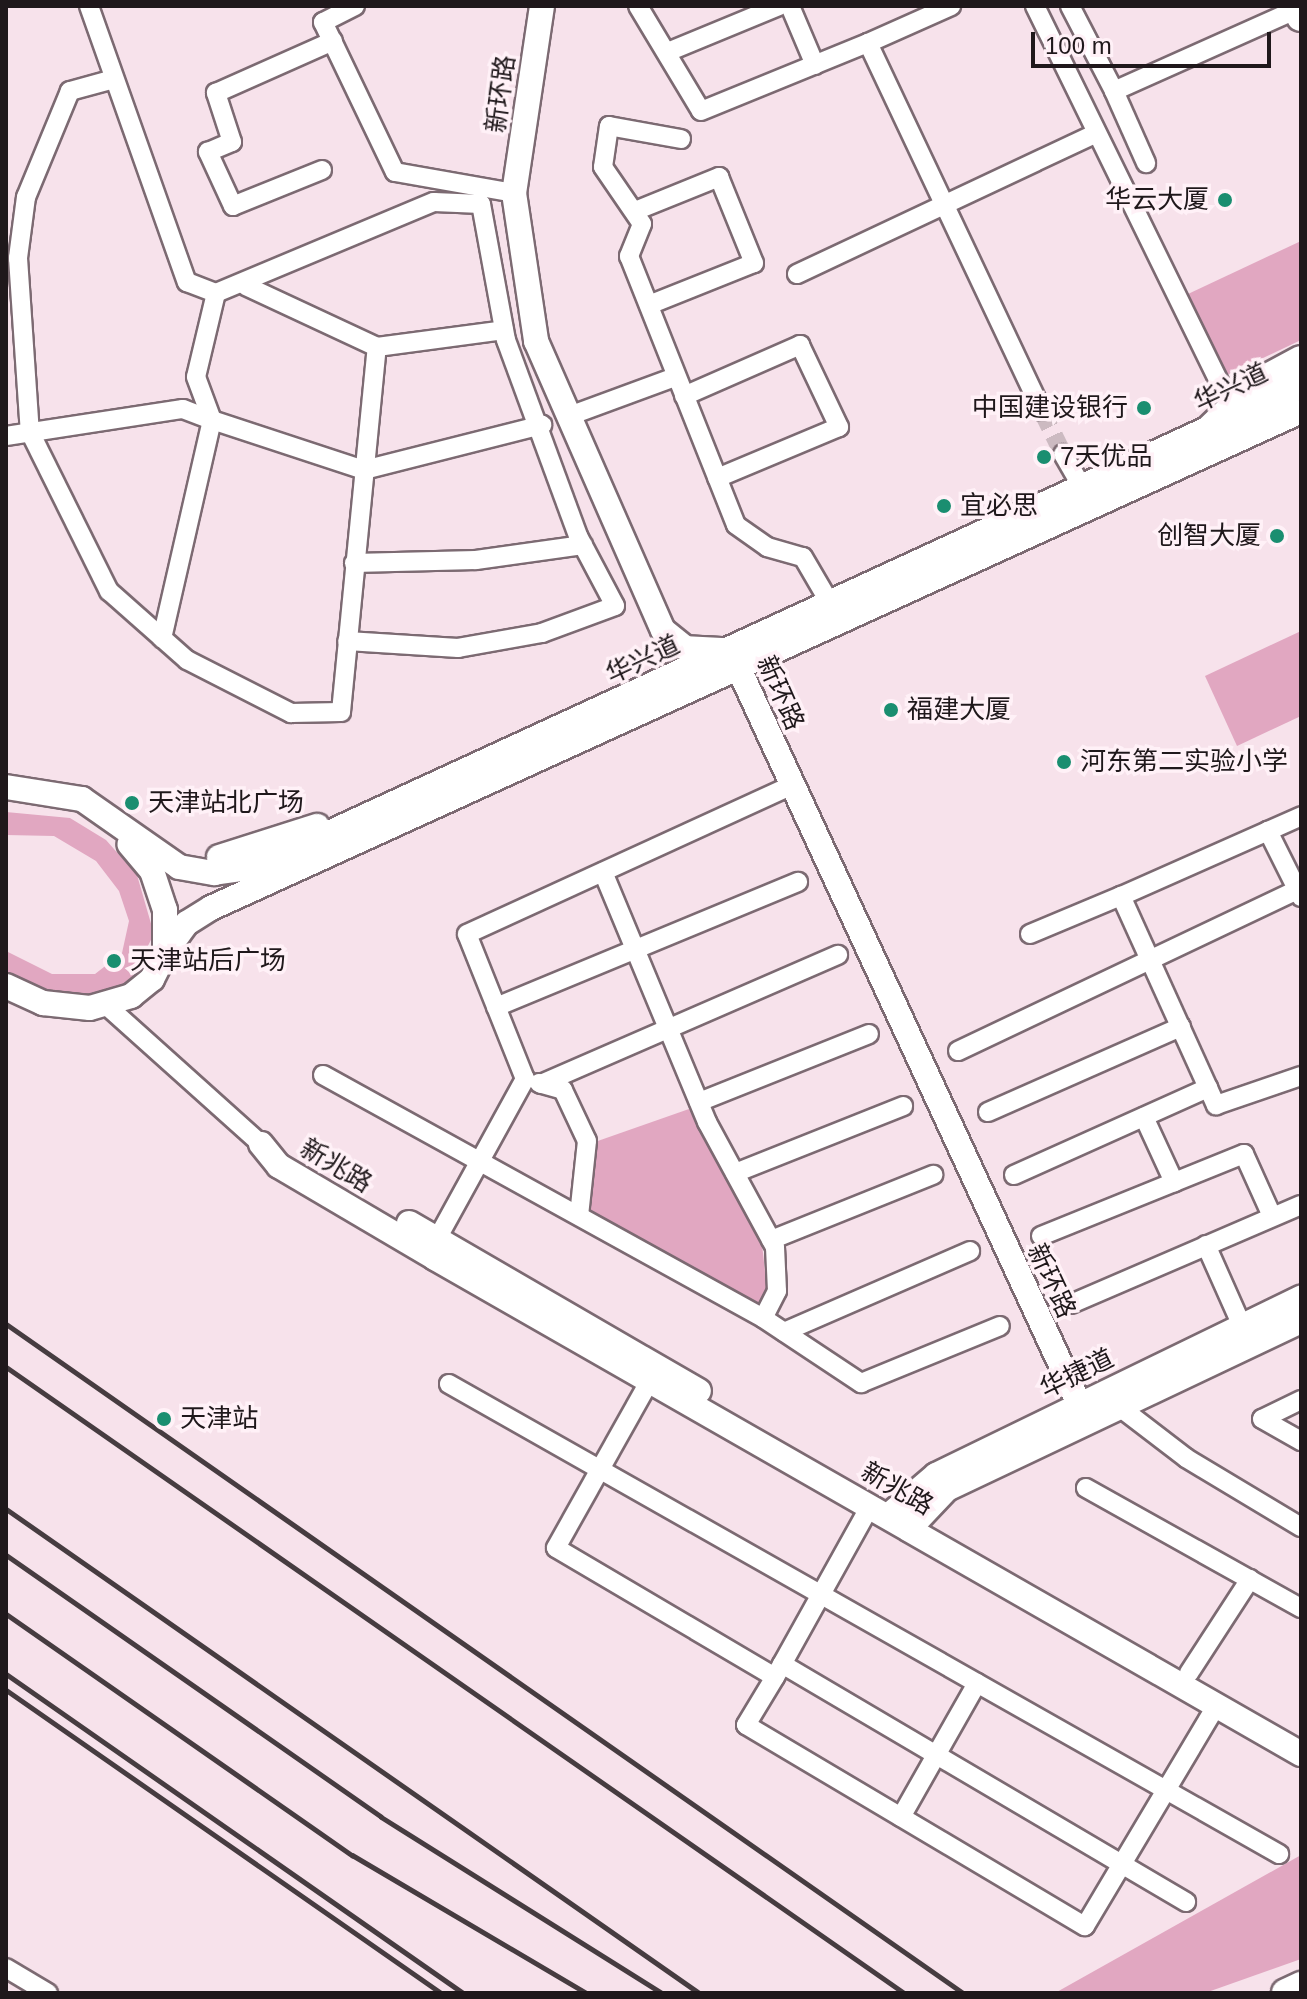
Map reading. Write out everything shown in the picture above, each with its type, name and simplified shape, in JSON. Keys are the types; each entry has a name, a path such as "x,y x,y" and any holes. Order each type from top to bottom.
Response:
{"main road":[{"path":"1226,417 1301,360"},
{"path":"1286,1993 1301,1986"}],"street":[{"path":"89,6 187,282 216,293 246,286 434,202 481,204 504,330 583,545 615,606 542,633 458,648 347,641"},
{"path":"355,6 323,22 395,172 514,193"},
{"name":"新环路","path":"542,6 514,193 536,341 663,630 685,648 734,660 1082,1412"},
{"path":"638,6 670,51 701,111 951,6"},
{"path":"670,51 779,6"},
{"path":"790,6 815,65"},
{"path":"1035,6 1226,417"},
{"path":"1070,6 1114,91 1146,163"},
{"path":"1114,91 1298,11"},
{"path":"322,170 233,206 208,152 232,142 216,93 333,41"},
{"path":"868,43 1042,411"},
{"path":"114,79 70,91 26,197 14,323 30,432 109,591 187,660 291,713 341,712 377,347"},
{"path":"681,139 609,126 603,167 642,224 629,256 736,525 767,547 803,557 831,605"},
{"path":"797,274 1093,135"},
{"path":"635,211 719,177 754,263 649,305"},
{"path":"246,286 377,347 504,330"},
{"path":"162,638 212,420 196,377 216,293"},
{"path":"684,396 800,345 839,427 717,478"},
{"path":"569,416 675,377"},
{"name":"华兴道","path":"106,1005 142,989 187,923 211,908 734,660 831,605 1226,417 1301,386"},
{"path":"6,436 183,409 364,470 540,426"},
{"name":"华兴道","path":"6,787 82,799 170,862 214,873 281,858 1301,411"},
{"path":"1063,454 1082,487"},
{"path":"354,563 476,560 583,545"},
{"path":"6,774 92,787 167,844 204,858 249,852 430,791"},
{"path":"579,1216 587,1141 563,1090 533,1082 496,1007 467,934 791,786"},
{"path":"6,803 63,807 124,839 161,893 165,953"},
{"path":"1030,934 1301,816"},
{"path":"958,1051 1152,964 1300,892 1268,831"},
{"path":"603,872 699,1102 771,1240 777,1291 763,1318"},
{"path":"496,1007 798,882"},
{"path":"1121,896 1216,1105 1301,1077"},
{"path":"437,1239 480,1162 533,1082 668,1029 838,955"},
{"path":"6,986 59,1007 106,1005 261,1144"},
{"path":"988,1112 1181,1027"},
{"path":"699,1102 869,1034"},
{"path":"323,1075 763,1318 861,1383 1000,1326"},
{"path":"1014,1175 1208,1088"},
{"path":"735,1173 903,1106"},
{"path":"1144,1117 1174,1182"},
{"name":"新兆路","path":"261,1144 437,1239 1301,1754"},
{"name":"新兆路","path":"261,1144 279,1166 649,1382 1189,1673 1301,1737"},
{"path":"1041,1236 1244,1154 1272,1216"},
{"path":"771,1240 933,1175"},
{"path":"1071,1304 1301,1205"},
{"path":"1206,1245 1242,1326"},
{"path":"784,1332 970,1251"},
{"name":"华捷道","path":"896,1515 936,1475 1082,1412 1242,1326 1301,1298"},
{"name":"华捷道","path":"1082,1412 1117,1405 1301,1321"},
{"path":"649,1382 556,1548 937,1755 1186,1902"},
{"path":"449,1384 1279,1854"},
{"path":"1301,1400 1262,1419 1301,1441"},
{"path":"1117,1405 1186,1458 1301,1527"},
{"path":"1086,1488 1301,1608"},
{"path":"896,1515 822,1595 746,1725 1085,1926 1217,1705"},
{"path":"1189,1673 1250,1579"},
{"path":"901,1817 977,1683"},
{"path":"6,1968 48,1993"}],"shaded area":[{"path":"1301,241 1301,340 1227,375 1188,294"},
{"path":"1301,631 1301,716 1237,746 1205,676"},
{"path":"6,812 70,818 106,840 137,875 154,934 130,981 101,996 60,997 6,974 6,951 52,974 95,974 122,953 129,921 119,891 96,861 54,836 6,835"},
{"path":"689,1109 762,1244 767,1290 750,1316 585,1219 592,1143"},
{"path":"1301,1855 1301,1959 1205,1993 1055,1993"}],"tunnel":[{"path":"1042,411 1063,454"}],"railway":[{"path":"6,1324 963,1993"},
{"path":"6,1367 904,1993"},
{"path":"6,1509 699,1993"},
{"path":"6,1555 381,1817 662,1993"},
{"path":"6,1614 352,1855 586,1993"},
{"path":"6,1674 463,1993"},
{"path":"6,1690 441,1993"}],"place":[{"name":"华云大厦","path":"1225,200"},
{"name":"中国建设银行","path":"1144,408"},
{"name":"7天优品","path":"1044,457"},
{"name":"宜必思","path":"944,506"},
{"name":"创智大厦","path":"1277,536"},
{"name":"福建大厦","path":"891,710"},
{"name":"河东第二实验小学","path":"1064,762"},
{"name":"天津站北广场","path":"132,803"},
{"name":"天津站后广场","path":"114,961"},
{"name":"天津站","path":"164,1419"}]}
